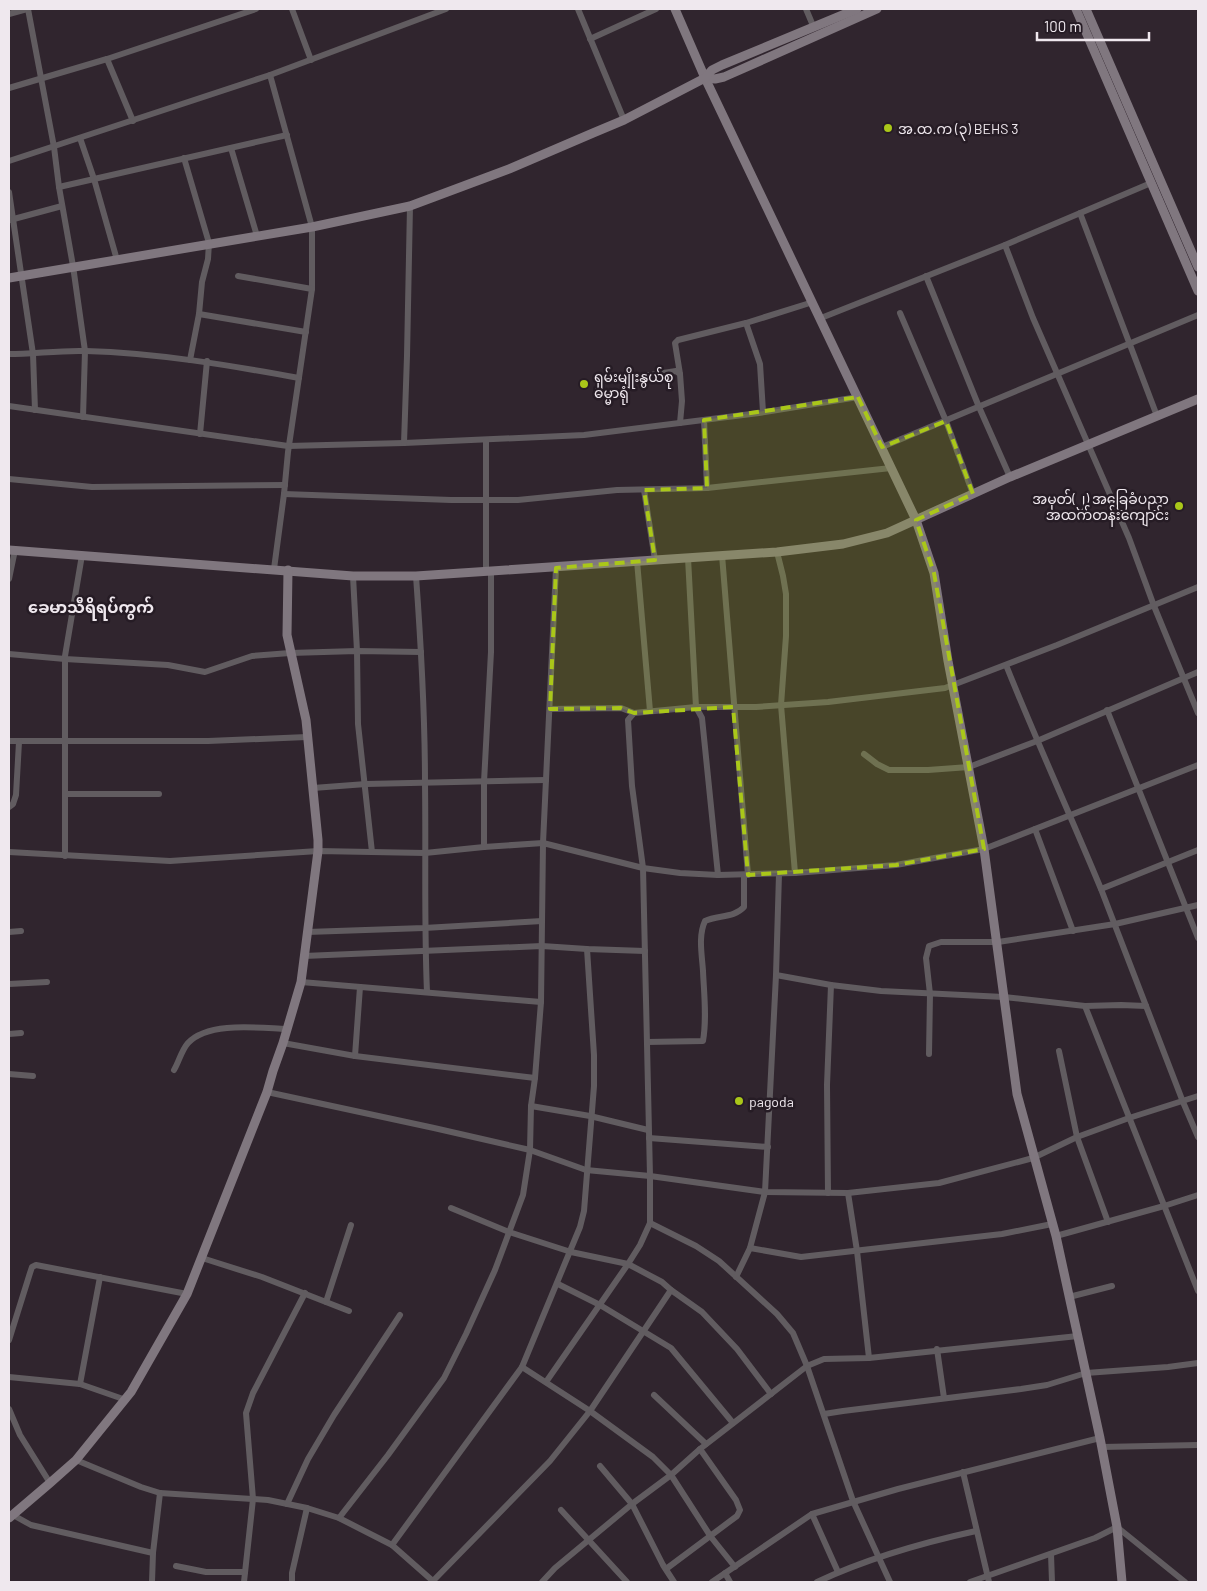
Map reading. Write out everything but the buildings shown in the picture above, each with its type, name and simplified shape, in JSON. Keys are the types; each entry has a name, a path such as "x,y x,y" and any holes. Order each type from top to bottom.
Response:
{"street":[{"path":"9,14 27,9 54,147 62,206 74,266 84,351 83,417"},
{"path":"9,88 107,59 256,9"},
{"path":"292,9 311,60"},
{"path":"9,161 270,75 446,9"},
{"path":"578,9 624,120"},
{"path":"590,39 656,9"},
{"path":"675,9 705,78 916,520 934,573 952,686 984,849 1017,1094 1033,1158 1056,1236 1101,1442 1116,1528 1122,1582"},
{"path":"806,9 814,28"},
{"path":"9,278 312,227 410,206 509,169 624,120 705,78 712,70 722,65 857,9"},
{"path":"705,78 715,79 724,77 877,9"},
{"path":"1076,9 1198,291"},
{"path":"1086,9 1198,267"},
{"path":"107,59 133,121"},
{"path":"270,75 312,227 312,289 288,446 274,569"},
{"path":"59,187 287,135"},
{"path":"80,138 117,260"},
{"path":"231,148 257,236"},
{"path":"184,158 209,244 190,360"},
{"path":"820,318 1005,245 1151,183"},
{"path":"9,192 10,220 33,354 35,410"},
{"path":"10,220 62,206"},
{"path":"404,444 408,347 410,206"},
{"path":"1080,213 1157,416"},
{"path":"1005,245 1033,318 1129,538 1154,606 1198,713"},
{"path":"238,276 312,289"},
{"path":"926,276 1010,477"},
{"path":"680,423 682,401 676,344 678,340 746,324 813,302"},
{"path":"900,313 946,421 973,494"},
{"path":"199,314 306,332"},
{"path":"882,447 1198,315"},
{"path":"746,324 760,364 763,412"},
{"path":"9,354 84,351 207,362 299,378"},
{"path":"200,434 207,362"},
{"path":"637,377 676,370 680,374"},
{"path":"9,406 288,446 404,444 584,435 858,398"},
{"path":"9,579 12,550 353,576 416,576 777,552 858,541 887,533 1010,477 1198,399"},
{"path":"704,420 708,488"},
{"path":"484,847 484,782 491,652 486,440"},
{"path":"284,494 518,500 617,490 708,488 891,468"},
{"path":"9,479 92,487 285,485"},
{"path":"644,490 656,560"},
{"path":"777,552 784,576 786,594 786,636 781,705 795,873"},
{"path":"65,856 65,659 82,555"},
{"path":"647,1042 703,1041 705,1030 704,991 700,935 705,921 719,916 731,916 744,906 746,875 722,555"},
{"path":"688,558 696,707 702,718 718,875"},
{"path":"637,561 650,711"},
{"path":"339,1518 444,1378 495,1270 523,1196 530,1150 531,1106 541,1002 546,780 556,568"},
{"path":"153,1553 31,1525 11,1516 76,1460 126,1400 186,1294 202,1258 267,1092 273,1070 284,1043 286,1029 301,982 318,850 306,720 287,635 288,570"},
{"path":"353,576 358,724 372,852"},
{"path":"416,576 421,652 425,782 424,928 427,992"},
{"path":"550,709 621,708 634,712 696,707 781,705 903,694 952,686 1198,587"},
{"path":"9,654 168,665 205,672 252,656 357,651 421,652"},
{"path":"1006,665 1101,889 1198,1137"},
{"path":"864,754 889,770 969,767 1037,741 1198,672"},
{"path":"1107,710 1198,938"},
{"path":"546,1382 628,1264 640,1245 650,1223 643,868 634,803 628,720 634,712"},
{"path":"9,742 65,740 208,741 307,737"},
{"path":"9,807 13,804 16,795 19,742"},
{"path":"9,852 170,860 318,850 425,853 484,847 544,844 643,868 680,874 746,875 795,873 896,865 984,849 1198,765"},
{"path":"313,788 366,784 546,780"},
{"path":"65,794 159,794"},
{"path":"1035,829 1073,931"},
{"path":"1101,889 1198,850"},
{"path":"736,1277 750,1248 766,1192 779,874"},
{"path":"929,1054 930,994 926,958 929,946 940,942 998,942 1073,931 1115,924 1198,905"},
{"path":"307,932 424,928 542,920"},
{"path":"9,932 20,931"},
{"path":"304,956 542,946 645,950"},
{"path":"392,1545 522,1367 580,1227 584,1211 590,1116 594,1086 594,1055 587,949"},
{"path":"776,975 831,985 881,991 1004,997 1085,1006 1146,1006"},
{"path":"9,984 47,982"},
{"path":"301,982 541,1002"},
{"path":"828,1193 827,1085 831,985"},
{"path":"355,1056 360,987"},
{"path":"1085,1006 1198,1291"},
{"path":"174,1070 188,1043 195,1037 211,1030 237,1028 286,1029"},
{"path":"9,1034 21,1033"},
{"path":"284,1043 355,1056 535,1078"},
{"path":"1059,1051 1077,1137 1108,1222"},
{"path":"9,1074 33,1076"},
{"path":"267,1092 530,1150 586,1170 650,1176 766,1192 828,1193 848,1193 940,1183 1033,1158 1077,1137 1198,1096"},
{"path":"531,1106 590,1116 648,1130"},
{"path":"649,1138 768,1147"},
{"path":"848,1193 857,1251 869,1358"},
{"path":"1056,1236 1198,1195"},
{"path":"451,1208 509,1232 571,1252 628,1264 662,1282 708,1318 737,1349 770,1394"},
{"path":"650,1223 696,1246 719,1261 777,1314 793,1333 807,1366 853,1501 890,1582"},
{"path":"750,1248 801,1256 1002,1234 1052,1224"},
{"path":"326,1302 351,1225"},
{"path":"202,1258 305,1293 349,1311"},
{"path":"9,1340 32,1267 36,1266 100,1277 186,1294"},
{"path":"80,1384 100,1277"},
{"path":"558,1284 600,1305 671,1348 733,1423"},
{"path":"1069,1297 1112,1286"},
{"path":"76,1460 160,1493 253,1498 308,1508 339,1518 392,1545 434,1582 550,1461 590,1410 672,1290"},
{"path":"244,1582 253,1498 246,1413 253,1393 305,1293"},
{"path":"286,1504 308,1459 334,1415 400,1315"},
{"path":"542,1582 555,1568 588,1540 671,1475 700,1448 807,1366 824,1359 869,1358 937,1349 1078,1336"},
{"path":"937,1349 944,1398"},
{"path":"824,1414 1047,1385 1086,1373 1198,1363"},
{"path":"522,1367 590,1410 653,1457 671,1475 711,1537 735,1567"},
{"path":"9,1377 80,1384 126,1400"},
{"path":"654,1395 706,1444"},
{"path":"9,1409 20,1435 50,1483"},
{"path":"712,1582 812,1514 853,1501 963,1472 1101,1442 1198,1445"},
{"path":"666,1568 711,1537 737,1516 740,1510 736,1500 700,1448"},
{"path":"600,1466 632,1504 663,1565 674,1582"},
{"path":"963,1472 989,1579"},
{"path":"152,1582 153,1553 160,1493"},
{"path":"292,1582 292,1573 308,1508"},
{"path":"560,1510 627,1582"},
{"path":"812,1514 838,1572"},
{"path":"970,1582 989,1579 1116,1528"},
{"path":"1116,1528 1185,1582"},
{"path":"816,1582 878,1556 976,1531"},
{"path":"1051,1554 1052,1582"},
{"path":"176,1566 206,1572 245,1572"},
{"path":"725,1573 730,1582"}],"highlighted area":[{"path":"858,397 882,447 946,421 973,494 916,520 934,573 984,849 896,865 748,875 733,707 634,713 621,708 550,709 556,568 655,560 644,490 707,488 704,420"}],"place":[{"name":"အ.ထ.က (၃) BEHS 3","path":"888,128"},
{"name":"ရှမ်းမျိုးနွယ်စု ဓမ္မာရုံ","path":"584,384"},
{"name":"အမှတ်(၂) အခြေခံပညာ အထက်တန်းကျောင်း","path":"1179,506"},
{"name":"pagoda","path":"739,1101"}],"district":[{"name":"ခေမာသီရိရပ်ကွက်","path":"91,606"}]}
